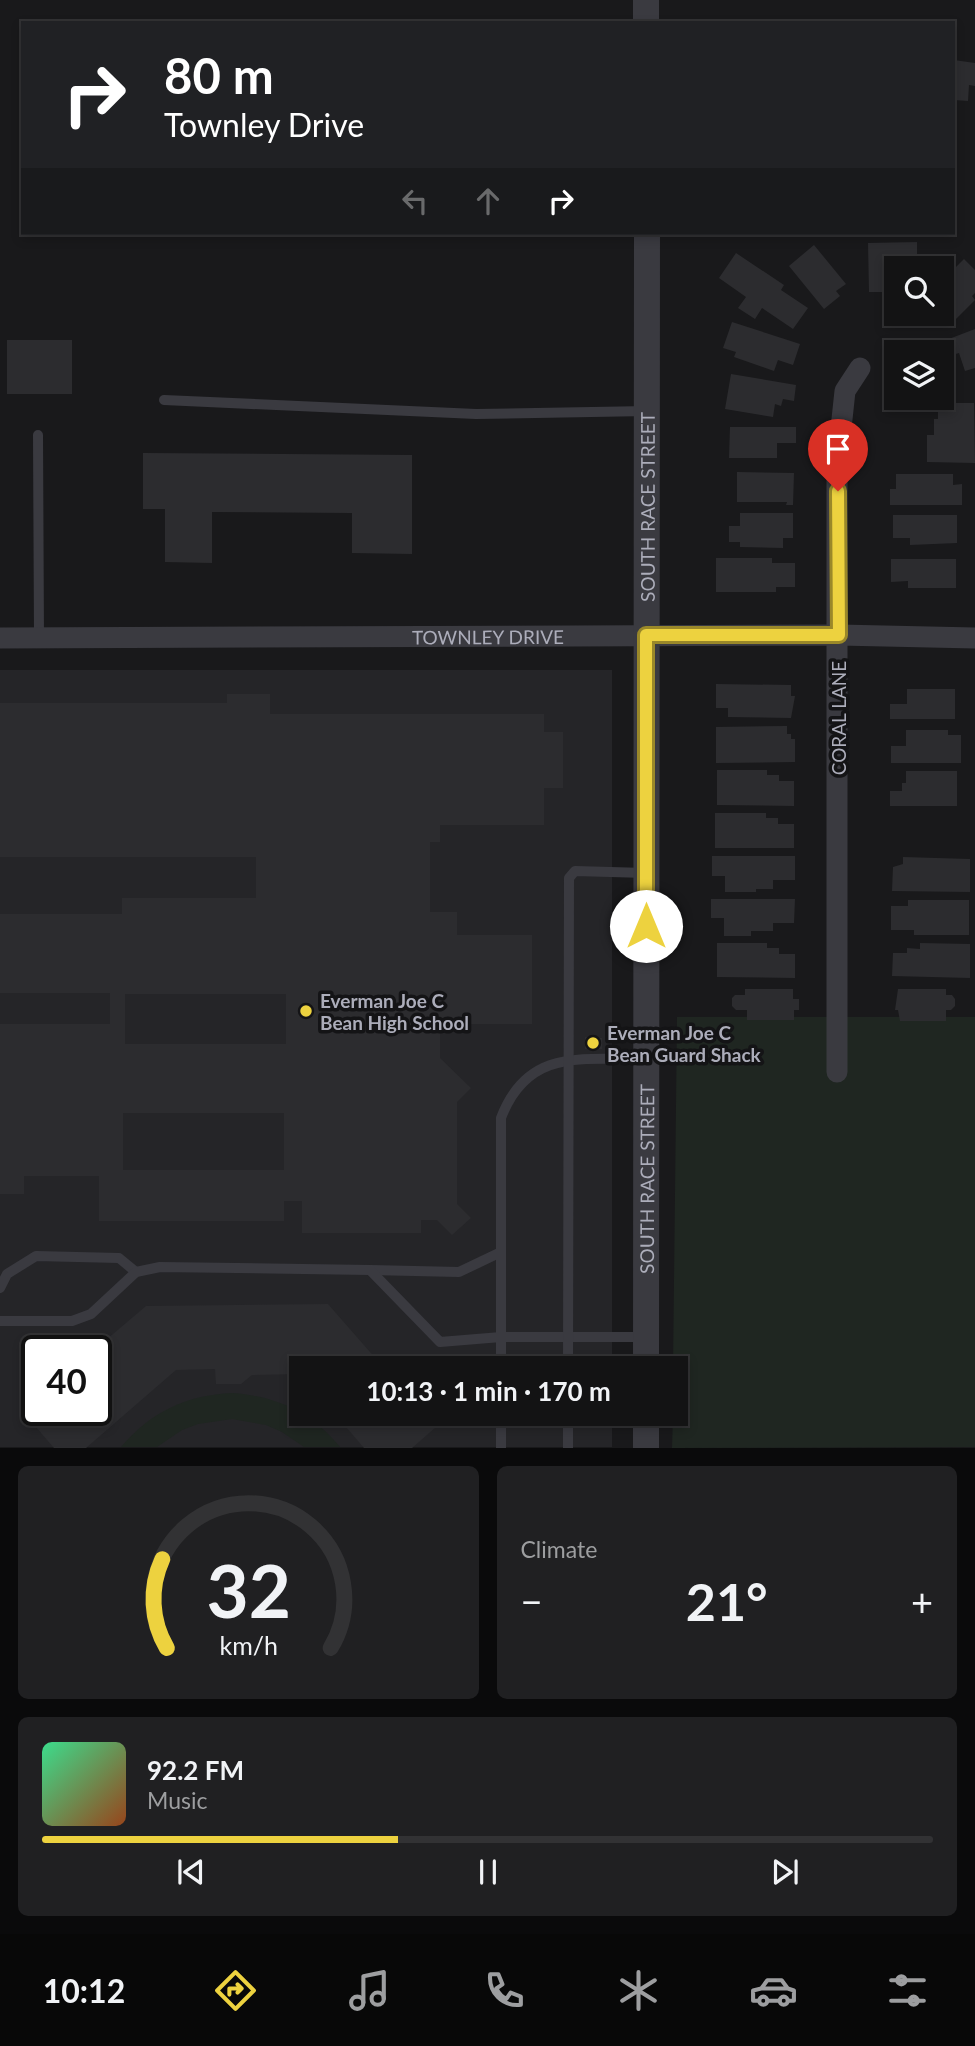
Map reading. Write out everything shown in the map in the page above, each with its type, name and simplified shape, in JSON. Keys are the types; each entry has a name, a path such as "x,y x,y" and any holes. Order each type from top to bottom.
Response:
{"street":[{"path":"646,0 646,21"},
{"name":"SOUTH RACE STREET","path":"646,1356 647,235"},
{"name":"CORAL LANE","path":"837,1072 837,466 845,391 860,368"},
{"name":"TOWNLEY DRIVE","path":"0,638 839,635 975,638"},
{"path":"646,1426 646,1447"}],"lane":[{"path":"164,400 476,414 648,411"},
{"path":"38,435 40,638"},
{"path":"568,1356 569,878 575,871 646,873"},
{"path":"501,1356 501,1118 509,1098 533,1072 568,1059 646,1059"},
{"path":"0,1321 72,1321 91,1314 136,1272 160,1267 459,1272 501,1252"},
{"path":"0,1288 7,1274 36,1256 119,1258 136,1272"},
{"path":"370,1270 440,1342 501,1337 646,1337"},
{"path":"501,1426 501,1447"},
{"path":"568,1426 568,1447"}],"shaded area":[{"name":"Everman Joe C Bean High School","path":"0,670 612,670 612,1356 289,1356 289,1426 612,1426 612,1447 0,1447"},
{"path":"677,1017 975,1017 975,1447 672,1448 673,1426 688,1426 688,1356 673,1356"},
{"path":"216,1394 249,1395 289,1407 289,1426 319,1426 340,1447 304,1447 266,1425 232,1419 198,1424 182,1430 157,1447 121,1447 157,1415 185,1402"}],"building":[{"path":"955,60 975,63 975,86 969,85 968,101 955,100"},
{"path":"917,242 917,256 884,256 884,292 869,292 868,243"},
{"path":"814,245 846,284 836,291 840,296 824,309 789,266"},
{"path":"736,253 784,285 781,290 808,308 793,329 762,308 755,319 738,308 746,297 719,278"},
{"path":"964,259 975,270 975,293 972,296 975,300 954,321 954,269"},
{"path":"732,322 800,344 793,365 778,360 774,371 734,357 736,352 723,348"},
{"path":"975,329 975,368 965,371 959,353 954,355 954,340 946,340"},
{"path":"7,340 72,340 72,394 7,394"},
{"path":"731,374 796,385 794,401 783,399 781,406 775,404 773,417 725,409"},
{"path":"954,403 974,403 975,463 927,462 927,435 934,435 934,419 938,419 938,410 954,410"},
{"path":"730,427 796,427 796,443 777,443 777,458 729,458"},
{"path":"143,453 412,455 412,554 352,553 352,513 212,512 212,563 165,562 165,509 143,509"},
{"path":"737,472 794,473 793,505 786,505 787,502 737,502"},
{"path":"896,474 953,474 953,485 962,484 962,505 890,505 890,489 896,489"},
{"path":"740,513 793,513 793,538 783,538 783,548 740,547 740,542 729,542 729,526 740,526"},
{"path":"893,515 957,515 957,543 910,545 910,538 893,538"},
{"path":"716,558 772,558 772,563 795,563 795,587 776,587 776,592 716,592"},
{"path":"891,559 956,559 956,588 908,588 908,581 891,582"},
{"path":"716,684 791,685 791,696 795,696 791,718 728,717 728,708 716,708"},
{"path":"907,689 955,689 955,719 890,719 890,704 907,704"},
{"path":"227,694 270,694 270,714 544,714 544,732 563,732 563,788 544,788 544,825 440,825 440,842 430,842 430,912 457,912 457,935 532,935 532,1024 440,1024 440,1058 471,1088 457,1102 457,1204 471,1218 452,1235 437,1220 421,1220 421,1233 302,1233 302,1201 284,1201 284,1221 99,1221 99,1176 24,1176 24,1194 0,1194 0,1024 110,1024 110,993 0,993 0,914 122,914 122,898 256,898 256,857 0,857 0,703 227,703","holes":["125,994 286,994 286,1044 125,1044","123,1113 284,1113 284,1170 123,1170"]},
{"path":"787,726 787,734 791,734 791,739 795,739 795,762 716,763 716,727"},
{"path":"906,730 948,730 948,735 961,735 961,763 891,763 891,746 906,746"},
{"path":"717,770 767,770 767,775 779,775 779,781 794,781 794,806 717,805"},
{"path":"906,771 957,771 957,806 890,806 890,791 902,791 902,783 906,783"},
{"path":"715,813 766,813 766,818 778,818 778,824 794,824 794,848 715,848"},
{"path":"712,856 795,856 795,880 773,880 773,889 756,889 756,892 725,892 725,876 712,876"},
{"path":"903,857 970,859 970,892 892,891 893,867 903,864"},
{"path":"711,899 795,899 794,923 773,923 773,931 751,931 751,936 724,936 724,918 711,918"},
{"path":"908,900 969,900 969,935 914,935 914,930 891,930 891,906 908,906"},
{"path":"717,943 767,943 767,948 779,948 779,954 795,954 795,978 717,977"},
{"path":"920,943 970,944 970,978 892,976 893,953 907,953 907,948 920,949"},
{"path":"745,989 793,989 793,999 799,999 799,1010 794,1010 794,1020 747,1020 747,1010 736,1010 732,1006 732,998 735,995 745,995"},
{"path":"898,989 946,989 946,995 952,995 955,999 955,1006 946,1010 946,1021 900,1021 898,1010 895,1010"},
{"name":"Everman Joe C Bean Guard Shack","path":"585,1037 602,1038 602,1049 585,1049"},
{"path":"328,1304 374,1356 289,1356 289,1374 252,1375 241,1384 216,1384 215,1369 176,1370 112,1425 112,1335 146,1306"},
{"path":"35,1426 111,1426 86,1448 54,1448"},
{"path":"345,1426 436,1427 412,1448 364,1448"}],"place":[{"name":"Everman Joe C Bean High School","path":"306,1011"},
{"name":"Everman Joe C Bean Guard Shack","path":"593,1043"}],"route":[{"path":"646,926 646,635 839,635 838,491"}]}
